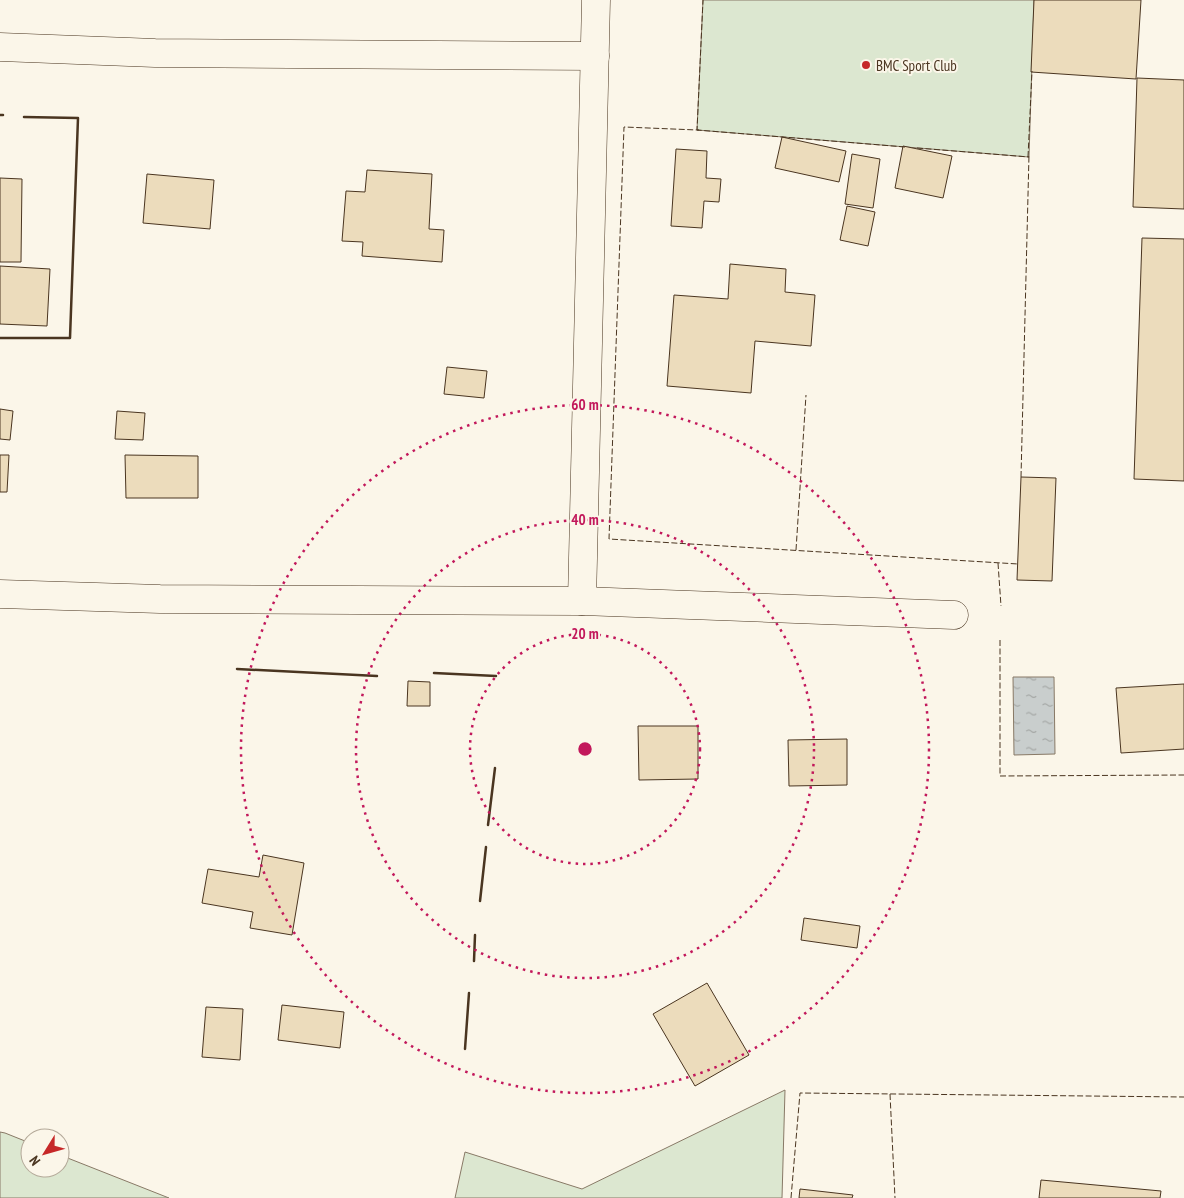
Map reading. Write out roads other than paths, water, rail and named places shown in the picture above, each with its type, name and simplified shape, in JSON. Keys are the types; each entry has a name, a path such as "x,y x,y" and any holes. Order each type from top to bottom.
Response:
{"street":[{"path":"582,601 596,0"},
{"path":"0,47 155,53 595,56"},
{"path":"0,594 170,599 582,601 954,615"}],"water":[{"path":"1013,677 1054,677 1055,754 1014,755"}],"place":[{"name":"BMC Sport Club","path":"866,65"}]}
